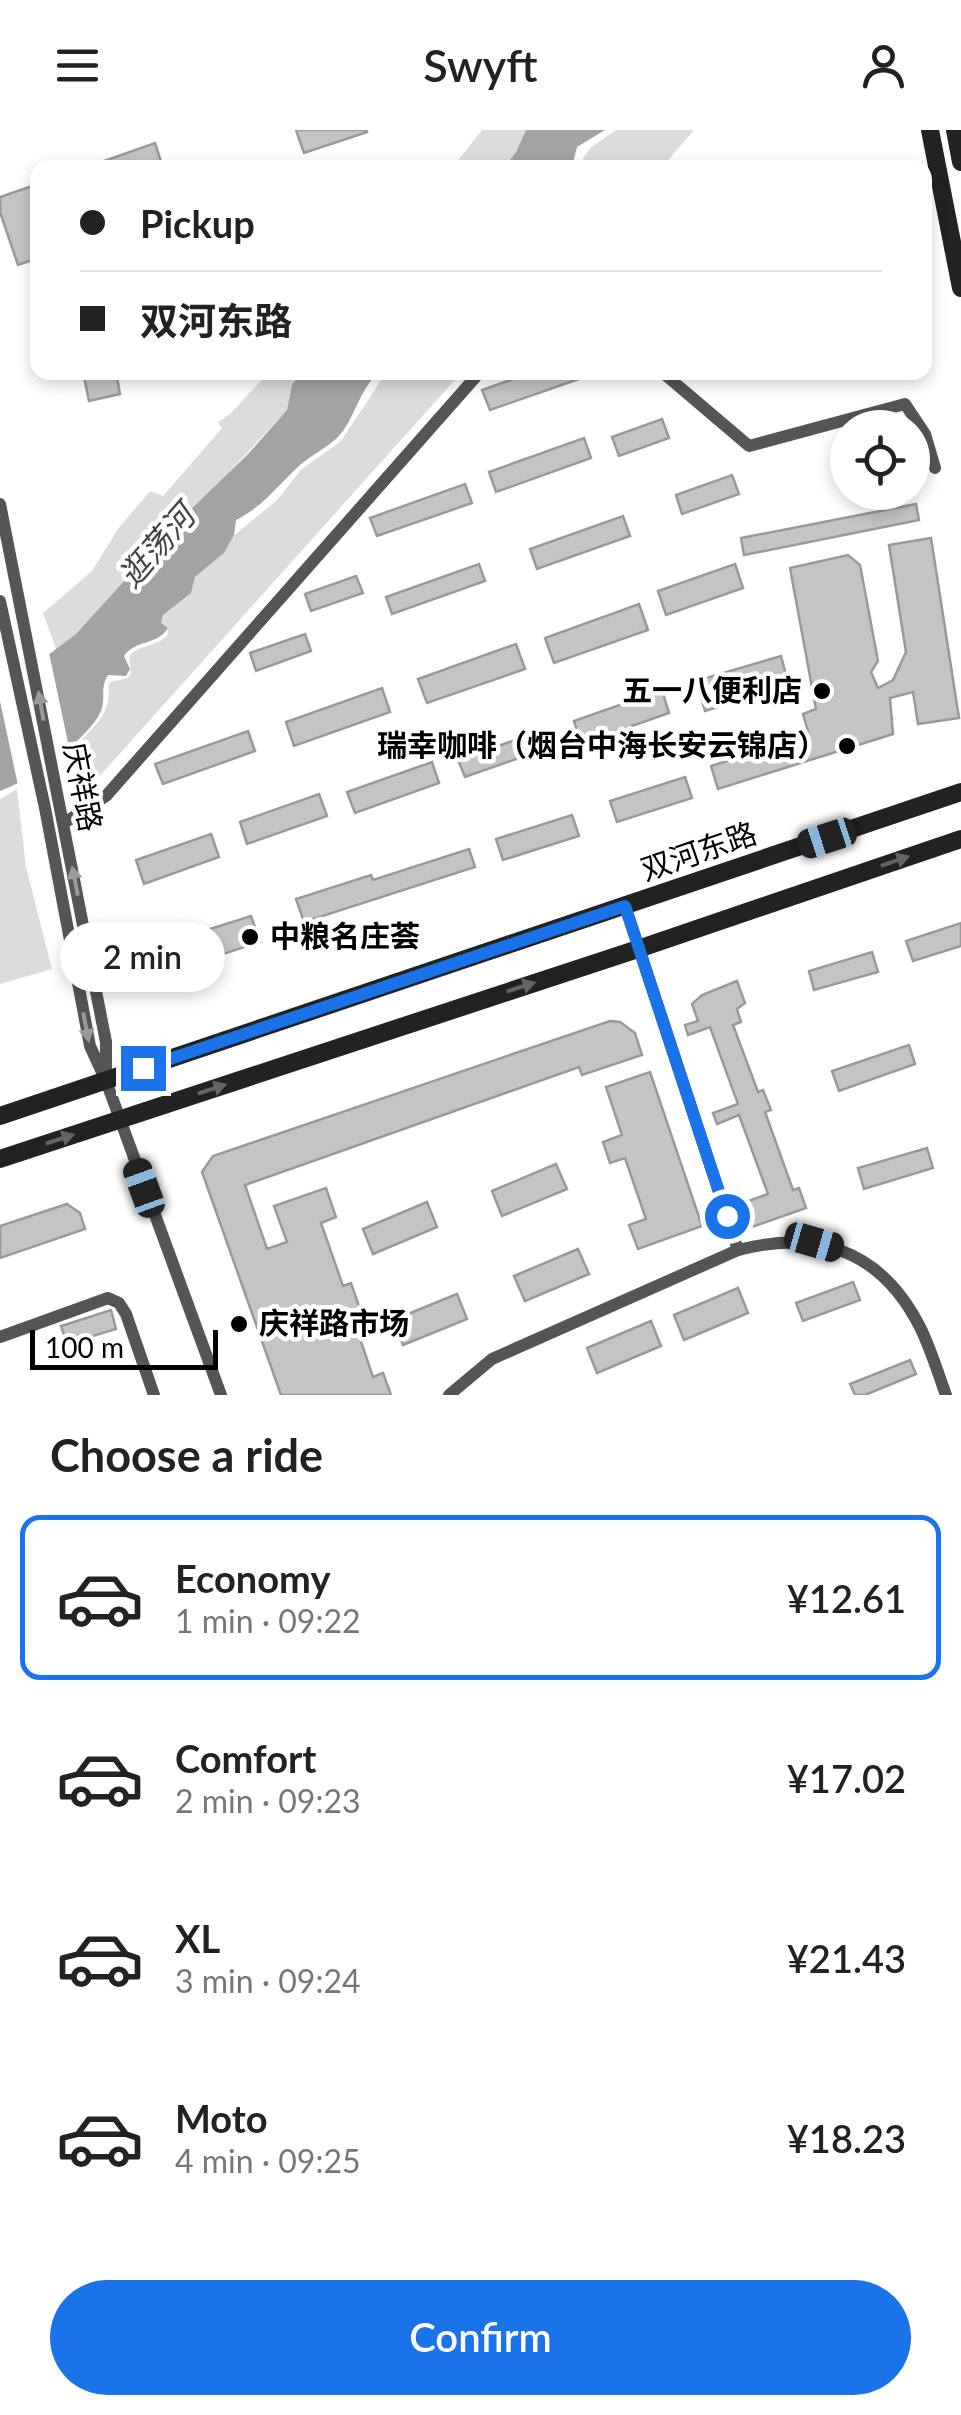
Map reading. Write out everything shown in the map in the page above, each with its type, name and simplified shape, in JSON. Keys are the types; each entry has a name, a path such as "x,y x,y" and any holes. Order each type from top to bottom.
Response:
{"street":[{"path":"930,130 961,288"},
{"path":"954,130 961,162"},
{"path":"64,823 106,796 473,380"},
{"path":"671,380 748,446 905,404 925,434 935,468"},
{"name":"庆祥路","path":"0,504 106,1042 106,1081"},
{"name":"庆祥路","path":"0,601 90,1046 221,1395"},
{"name":"双河东路","path":"0,1116 961,792"},
{"path":"0,1160 961,839"},
{"path":"625,906 738,1250"},
{"path":"449,1395 492,1359 738,1250 768,1242 814,1242 857,1255 905,1304 921,1330 946,1395"},
{"path":"0,1337 108,1298 119,1303 126,1314 154,1395"}],"shaded area":[{"path":"482,130 526,130 510,160 458,160"},
{"path":"616,130 694,130 668,160 582,160 590,148"},
{"path":"262,380 296,380 287,410 105,605 56,649 43,613 92,571 118,529 150,491 163,496 222,428 218,422"},
{"path":"381,380 455,380 80,798 73,748 104,713 110,682 128,678 129,657 167,636 168,628 161,623 163,615 191,593 195,577 224,553 232,537 277,500 301,470 341,441"},
{"path":"17,789 26,867 52,969 0,984 0,799"}],"water":[{"path":"526,130 605,130 577,147 574,160 510,160"},
{"name":"逛荡河","path":"296,380 373,380 339,436 236,520 234,535 224,553 195,577 191,593 163,615 161,623 168,628 124,656 130,669 126,676 108,675 100,713 93,724 41,769 0,791 0,691 76,634 180,520 248,454 287,410"}],"pier":[{"path":"48,648 70,752 19,790 0,685"}],"building":[{"path":"296,130 367,130 367,132 304,153"},
{"path":"155,143 160,160 107,160"},
{"path":"30,187 30,261 18,265 0,212 0,197"},
{"path":"85,380 117,380 120,394 89,401"},
{"path":"510,380 576,380 490,410 482,390"},
{"path":"662,419 669,438 619,456 612,437"},
{"path":"584,438 591,458 496,492 489,472"},
{"path":"732,475 739,494 682,514 676,495"},
{"path":"465,484 472,503 377,536 370,518"},
{"path":"885,510 917,510 919,520 744,555 741,538"},
{"path":"623,516 630,536 537,569 530,549"},
{"path":"931,538 959,718 918,724 913,692 890,698 893,734 718,789 711,766 809,735 803,714 816,709 790,568 848,555 860,565 878,661 871,672 878,688 893,680 906,652 889,545"},
{"path":"479,564 485,581 392,614 386,597"},
{"path":"735,564 743,588 666,615 658,591"},
{"path":"356,576 363,593 311,611 305,594"},
{"path":"639,604 648,630 554,663 545,638"},
{"path":"305,634 311,651 256,671 250,653"},
{"path":"516,644 525,669 427,703 418,679"},
{"path":"781,656 789,686 705,711 696,681"},
{"path":"382,688 390,712 294,746 286,722"},
{"path":"662,690 669,713 581,744 574,721"},
{"path":"544,730 550,747 465,777 458,760"},
{"path":"248,731 255,751 163,784 155,764"},
{"path":"432,762 439,783 355,813 347,792"},
{"path":"685,777 692,798 617,822 610,801"},
{"path":"319,794 327,816 247,844 240,822"},
{"path":"572,815 579,836 503,860 496,839"},
{"path":"211,834 219,857 144,884 136,860"},
{"path":"469,849 475,867 304,922 296,899 371,875 373,880"},
{"path":"251,916 260,942 165,973 156,946"},
{"path":"961,923 961,946 913,961 906,941"},
{"path":"872,952 878,972 814,990 809,971"},
{"path":"737,981 745,1003 737,1009 741,1022 733,1025 758,1092 763,1090 771,1110 765,1112 793,1190 799,1188 806,1208 752,1227 743,1203 768,1194 739,1115 717,1124 713,1113 738,1104 710,1027 688,1035 685,1025 698,1021 692,1004 702,995"},
{"path":"610,1021 620,1022 635,1033 642,1055 582,1075 579,1067 245,1185 267,1249 287,1242 274,1206 326,1188 336,1217 321,1223 343,1286 351,1283 361,1312 352,1315 373,1377 383,1373 391,1395 281,1395 202,1172 213,1156"},
{"path":"909,1045 915,1064 839,1091 832,1071"},
{"path":"650,1072 702,1226 638,1249 629,1225 646,1219 625,1158 610,1163 603,1142 622,1135 606,1087"},
{"path":"927,1148 933,1168 864,1189 858,1168"},
{"path":"556,1164 567,1189 502,1216 492,1191"},
{"path":"427,1202 437,1227 373,1254 363,1229"},
{"path":"67,1204 80,1213 85,1229 0,1258 0,1226"},
{"path":"578,1249 589,1274 525,1301 514,1276"},
{"path":"853,1282 860,1300 803,1321 796,1303"},
{"path":"738,1288 748,1313 684,1340 674,1315"},
{"path":"457,1294 467,1319 403,1345 393,1320"},
{"path":"111,1310 116,1329 67,1344 61,1326"},
{"path":"651,1321 661,1346 597,1373 587,1348"},
{"path":"910,1360 916,1374 865,1395 855,1395 850,1384"}],"place":[{"name":"五一八便利店","path":"822,691"},
{"name":"瑞幸咖啡（烟台中海长安云锦店）","path":"847,746"},
{"name":"中粮名庄荟","path":"250,937"},
{"name":"庆祥路市场","path":"239,1324"}],"route":[{"path":"143,1068 625,906 727,1216"}]}
